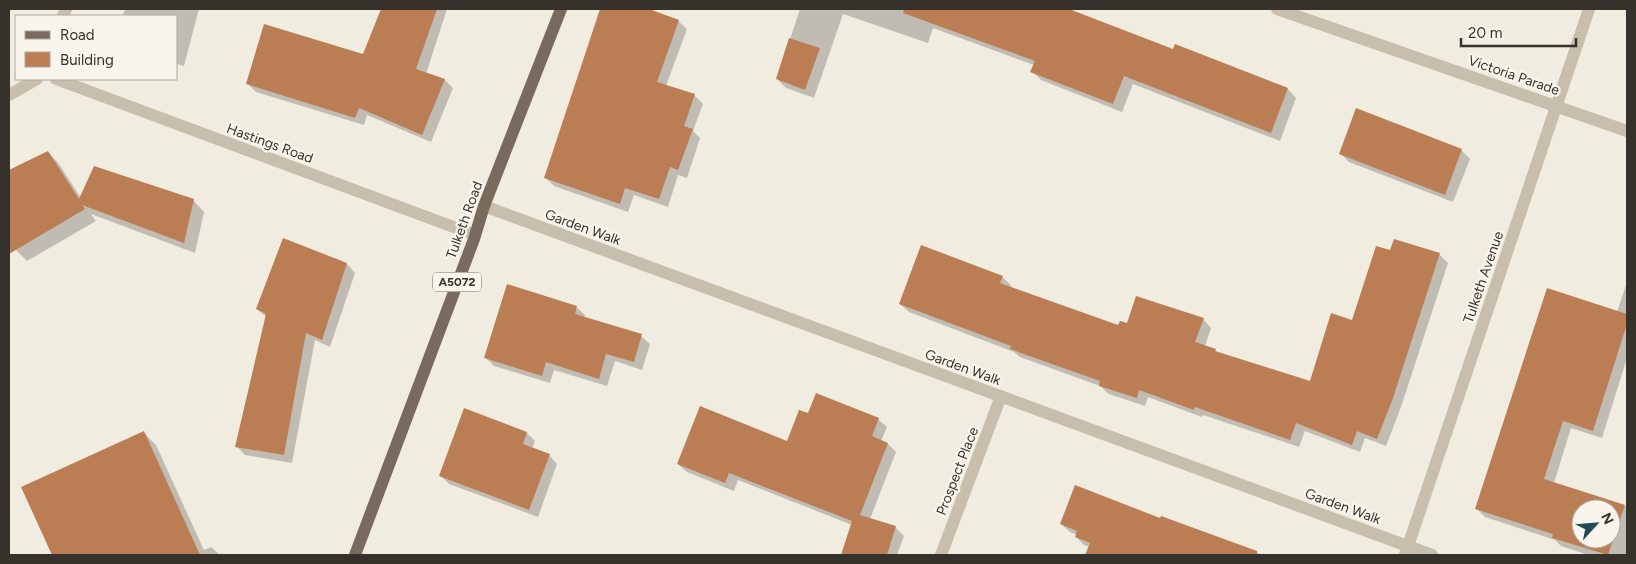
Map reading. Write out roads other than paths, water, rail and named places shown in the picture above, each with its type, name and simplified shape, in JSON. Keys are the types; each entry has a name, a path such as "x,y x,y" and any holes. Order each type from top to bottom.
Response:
{"main road":[{"name":"Tulketh Road","path":"355,555 475,235 484,206 561,9"}],"street":[{"name":"Victoria Parade","path":"1277,9 1627,131"},
{"name":"Tulketh Avenue","path":"1407,551 1589,9"},
{"path":"9,95 35,80"},
{"name":"Hastings Road","path":"59,80 475,235"},
{"name":"Garden Walk","path":"484,206 1001,396 1407,551 1432,555"},
{"name":"Prospect Place","path":"941,555 1001,396"}]}
